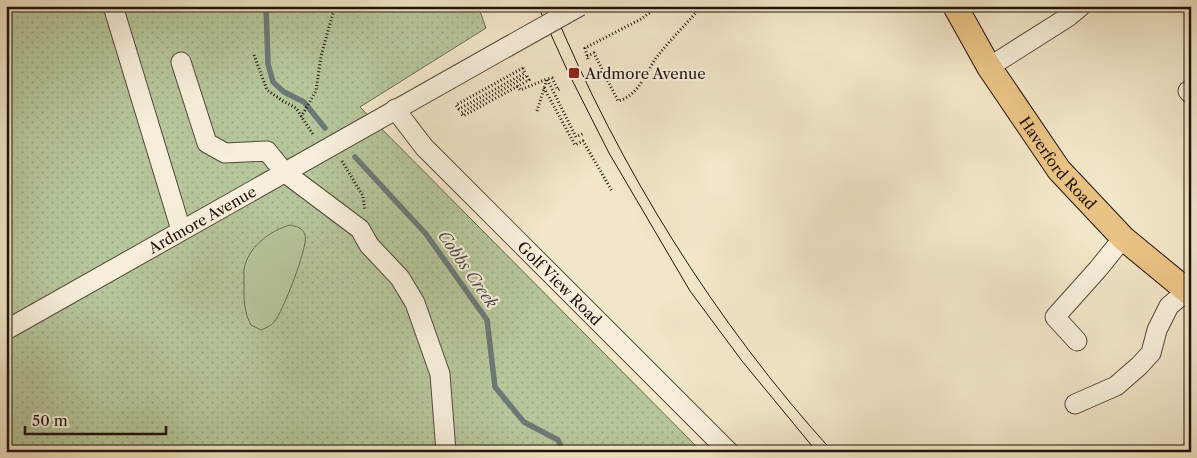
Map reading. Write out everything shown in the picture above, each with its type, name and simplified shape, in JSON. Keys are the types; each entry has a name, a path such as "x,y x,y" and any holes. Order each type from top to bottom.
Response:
{"main road":[{"name":"Haverford Road","path":"955,6 989,67 1059,170 1124,238 1189,292"}],"street":[{"path":"113,6 181,230"},
{"name":"Ardmore Avenue","path":"6,330 580,6"},
{"path":"989,67 1068,17 1081,6"},
{"path":"181,62 207,143 225,153 267,151 284,172 360,229 369,245 400,278 415,304 440,374 446,452"},
{"name":"Golf View Road","path":"395,109 424,147 729,452"},
{"path":"1077,341 1054,317 1124,238"},
{"path":"1075,404 1116,386 1139,366 1151,353 1157,330 1169,306 1189,292"}],"path":[{"path":"301,117 316,91 321,56 335,6"},
{"path":"659,6 641,19 585,48 587,57 594,53 618,101 627,99 644,79 658,55 702,6"},
{"path":"254,55 267,90 296,108 315,137"},
{"path":"508,71 520,90 552,78 558,90 561,88"},
{"path":"537,111 547,79"},
{"path":"547,79 576,137 584,133"},
{"path":"514,81 459,109 456,105 514,81"},
{"path":"514,81 463,116 461,113 514,81"},
{"path":"544,88 575,145 583,141 612,191"},
{"path":"341,161 363,196 365,208 360,229"}],"green space":[{"path":"6,6 478,6 486,28 360,107 702,452 6,452"},
{"path":"290,225 299,228 305,235 303,252 278,316 271,325 261,330 251,325 246,311 244,270 246,262 254,248 267,236"}],"waterway":[{"name":"Cobbs Creek","path":"266,6 268,64 273,82 284,92 304,102 325,128"},
{"name":"Cobbs Creek","path":"355,157 426,234 487,320 495,387 524,422 558,440 563,452"}],"tram line":[{"path":"538,6 568,72 609,153 690,291 742,361 817,452"},
{"path":"552,6 608,126 639,184 673,241 748,350 833,452"}],"place":[{"name":"Ardmore Avenue","path":"574,73"}]}
